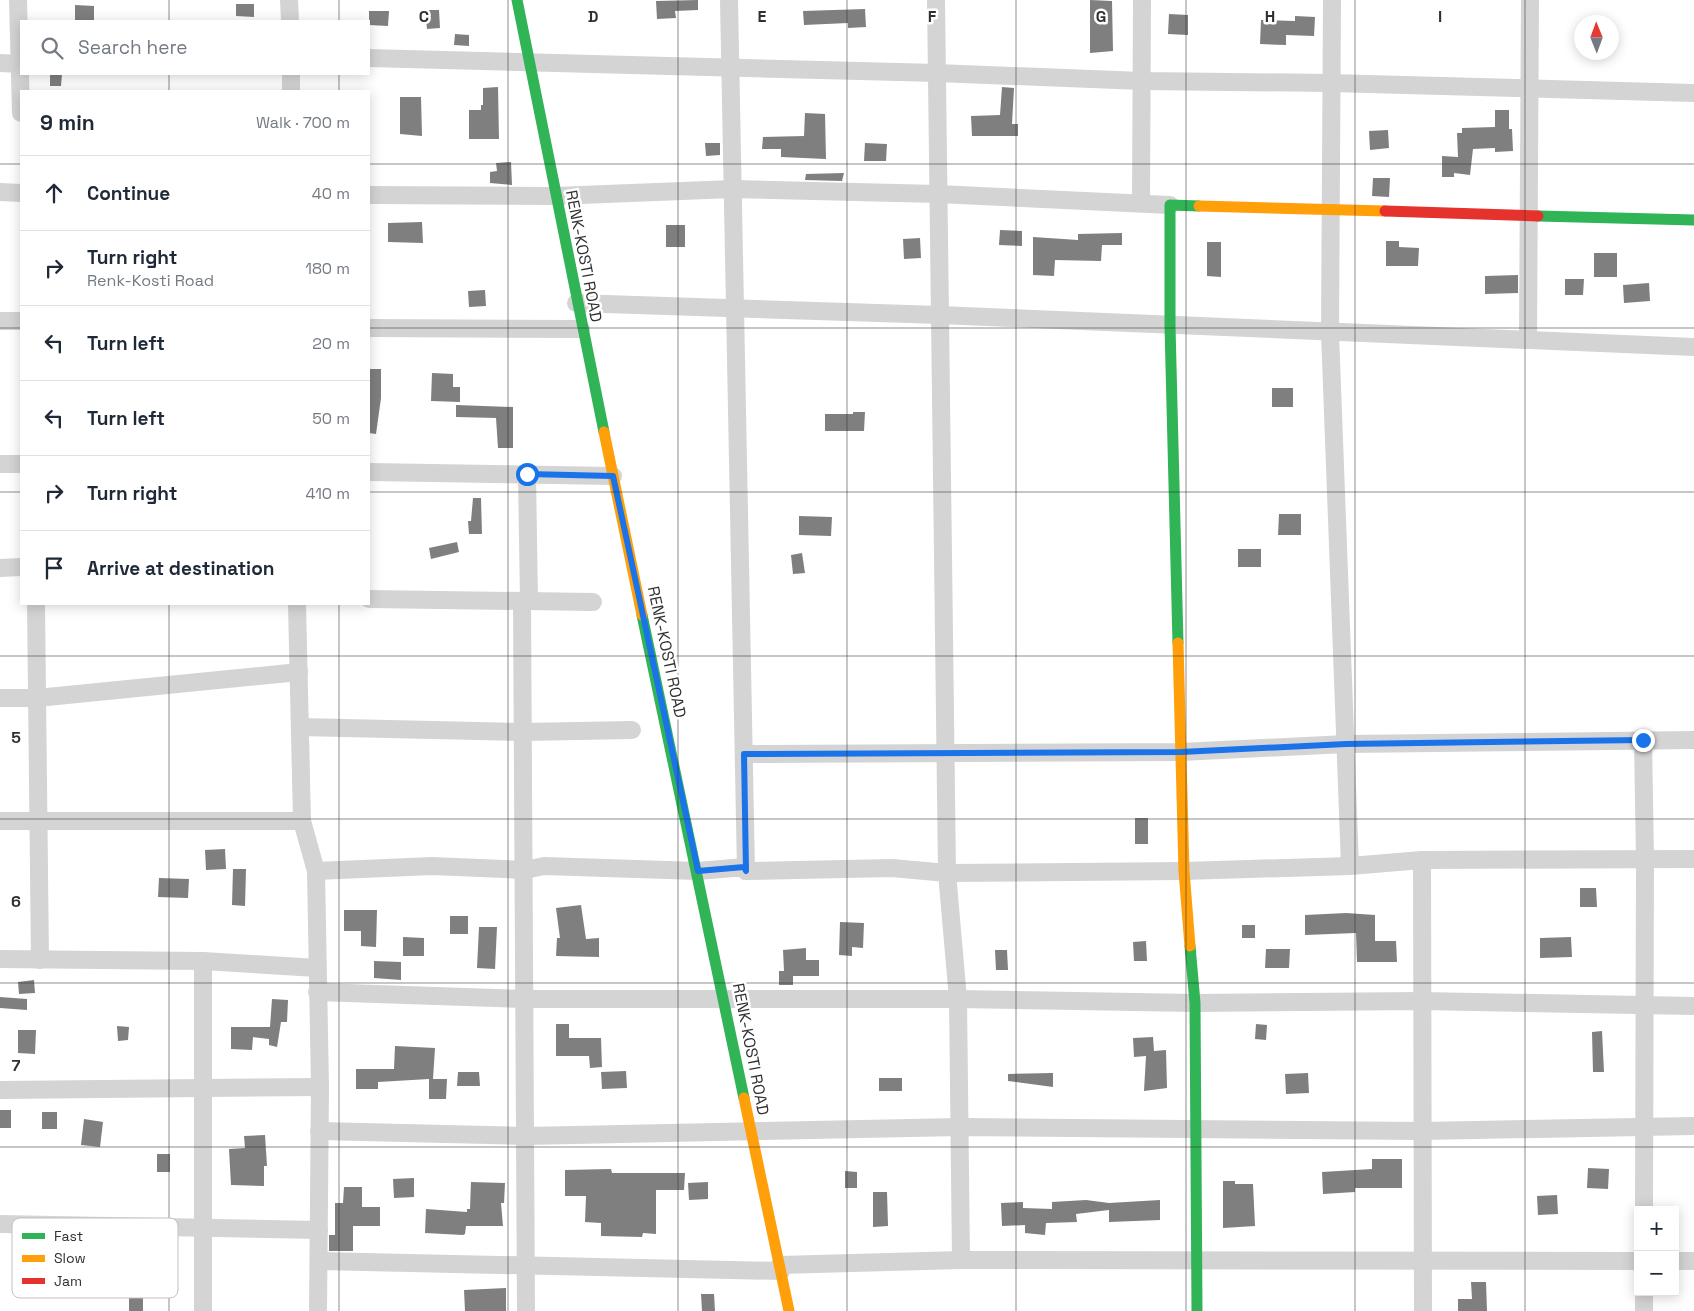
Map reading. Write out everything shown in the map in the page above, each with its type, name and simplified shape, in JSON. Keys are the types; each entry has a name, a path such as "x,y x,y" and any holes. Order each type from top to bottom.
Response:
{"street":[{"path":"18,0 20,43"},
{"path":"289,0 290,20"},
{"name":"RENK-KOSTI ROAD","path":"516,0 581,329 698,871 751,1132 790,1311"},
{"path":"729,0 746,871"},
{"path":"936,0 947,873 958,999 961,1260"},
{"path":"1141,202 1142,0"},
{"path":"1332,0 1330,333 1350,866"},
{"path":"1528,340 1530,0"},
{"path":"370,58 937,73 1142,82 1331,83 1694,93"},
{"path":"0,63 20,64"},
{"path":"21,75 21,90"},
{"path":"291,75 291,90"},
{"path":"370,195 555,196 733,190 938,194 1170,204 1694,220"},
{"path":"0,192 20,193"},
{"path":"1170,204 1170,326 1184,871 1195,1003 1197,1311"},
{"path":"576,303 940,315 1694,347"},
{"path":"0,321 20,321"},
{"path":"370,328 581,329"},
{"path":"0,464 20,464"},
{"path":"370,472 613,476"},
{"path":"526,1311 524,732 527,474"},
{"path":"0,568 20,567"},
{"path":"370,599 593,602"},
{"path":"36,605 40,960"},
{"path":"297,605 302,821 316,871 320,1086 318,1311"},
{"path":"0,698 37,698 299,672"},
{"path":"300,727 524,732 632,730"},
{"path":"1643,740 1645,859 1644,1206"},
{"path":"744,754 1181,752 1346,744 1694,740"},
{"path":"0,820 302,821"},
{"path":"316,871 432,866 525,870 544,866 698,871 744,867 746,871 892,868 947,873 1184,871 1350,866 1422,860 1694,859"},
{"path":"1422,860 1423,1311"},
{"path":"0,959 203,961 317,968"},
{"path":"203,961 203,1311"},
{"path":"317,992 526,999 958,999 1195,1003 1422,1001 1694,1006"},
{"path":"0,1090 320,1086"},
{"path":"319,1131 526,1136 960,1127 1196,1128 1422,1132 1694,1126"},
{"path":"178,1228 319,1230"},
{"path":"319,1261 526,1267 781,1268 961,1260 1634,1261"},
{"path":"1679,1261 1694,1261"},
{"path":"1644,1296 1644,1311"}],"building":[{"path":"698,0 698,10 675,11 676,18 657,19 656,1"},
{"path":"1090,0 1112,1 1113,51 1090,53"},
{"path":"236,4 254,4 254,17 236,16"},
{"path":"75,5 94,6 94,20 75,20"},
{"path":"865,9 866,27 848,28 848,23 804,25 803,11"},
{"path":"425,10 439,10 440,28 427,29"},
{"path":"369,11 389,11 388,26 370,25"},
{"path":"1169,14 1188,15 1188,35 1168,34"},
{"path":"1295,16 1315,17 1314,36 1286,35 1286,45 1260,44 1261,20 1295,21"},
{"path":"455,34 469,35 469,46 454,45"},
{"path":"50,75 62,75 61,86 50,86"},
{"path":"498,87 499,139 469,139 469,110 481,110 481,105 483,105 483,88"},
{"path":"1002,87 1014,88 1012,124 1018,124 1018,136 972,136 971,116 1000,115"},
{"path":"400,97 421,97 422,136 400,134"},
{"path":"1495,110 1509,110 1509,129 1512,129 1513,151 1495,152 1495,148 1473,149 1470,175 1454,173 1454,177 1442,177 1442,156 1458,157 1457,133 1462,133 1462,128 1495,127"},
{"path":"805,113 825,114 826,159 781,157 781,149 762,149 763,137 804,136"},
{"path":"1388,130 1389,148 1370,150 1369,131"},
{"path":"705,143 720,143 720,155 706,156"},
{"path":"865,143 887,144 886,161 864,161"},
{"path":"511,162 512,185 490,183 490,172 497,171 496,163"},
{"path":"844,173 842,181 805,180 806,174"},
{"path":"1373,178 1390,178 1389,197 1372,196"},
{"path":"422,222 423,243 388,242 388,223"},
{"path":"666,225 685,225 685,247 666,247"},
{"path":"1000,230 1022,231 1022,246 999,245"},
{"path":"1122,233 1122,245 1102,245 1101,261 1055,260 1054,276 1033,275 1033,237 1078,240 1078,234"},
{"path":"920,238 921,258 904,259 903,239"},
{"path":"1386,241 1399,241 1399,247 1419,248 1418,266 1386,266"},
{"path":"1207,242 1221,242 1221,277 1207,276"},
{"path":"1594,253 1617,253 1617,277 1594,277"},
{"path":"1518,275 1518,293 1485,294 1485,276"},
{"path":"1565,279 1584,279 1583,295 1565,295"},
{"path":"1649,283 1650,301 1624,303 1623,285"},
{"path":"485,290 486,306 469,307 468,291"},
{"path":"370,369 381,369 381,398 376,434 370,433"},
{"path":"432,373 453,374 453,387 460,387 460,402 431,401"},
{"path":"1272,388 1293,388 1293,407 1272,407"},
{"path":"456,405 513,407 513,448 498,448 496,418 456,417"},
{"path":"853,412 865,412 864,431 825,431 825,414 853,414"},
{"path":"473,498 481,498 482,534 469,534 468,521 471,521"},
{"path":"1279,514 1301,514 1301,535 1278,535"},
{"path":"799,516 832,517 831,536 799,535"},
{"path":"457,542 459,552 431,559 429,548"},
{"path":"1238,549 1261,549 1261,567 1238,567"},
{"path":"802,553 805,573 793,574 791,555"},
{"path":"1135,818 1148,818 1148,844 1135,844"},
{"path":"225,849 226,869 206,870 205,850"},
{"path":"233,869 246,869 245,906 232,905"},
{"path":"159,878 189,879 188,898 158,897"},
{"path":"1580,888 1596,888 1597,907 1580,907"},
{"path":"581,905 586,939 599,938 599,957 556,956 557,938 560,938 556,908"},
{"path":"344,910 377,910 376,947 361,946 361,931 344,931"},
{"path":"1346,913 1375,915 1375,941 1396,941 1397,962 1357,962 1356,933 1305,935 1305,915"},
{"path":"450,916 468,916 468,934 450,934"},
{"path":"840,922 864,923 863,948 852,947 852,956 839,955"},
{"path":"1242,925 1255,925 1255,938 1242,938"},
{"path":"479,927 497,927 495,969 477,968"},
{"path":"403,937 424,938 424,956 403,956"},
{"path":"1571,937 1572,957 1540,958 1540,938"},
{"path":"1146,941 1147,961 1134,961 1133,942"},
{"path":"806,948 806,960 819,960 819,976 793,976 793,985 779,985 779,971 784,971 783,950"},
{"path":"1266,949 1290,949 1289,968 1265,968"},
{"path":"995,950 1007,950 1008,970 996,970"},
{"path":"374,961 401,962 401,980 374,978"},
{"path":"34,980 35,993 19,994 18,982"},
{"path":"0,997 27,999 27,1010 0,1008"},
{"path":"272,999 288,1000 287,1022 281,1022 277,1047 269,1045 269,1039 253,1037 252,1050 231,1049 231,1027 270,1027"},
{"path":"556,1024 569,1024 569,1038 601,1038 602,1067 590,1068 589,1056 556,1056"},
{"path":"1256,1024 1267,1025 1266,1040 1255,1039"},
{"path":"117,1026 129,1027 128,1040 118,1041"},
{"path":"18,1030 36,1030 35,1054 18,1053"},
{"path":"1602,1031 1604,1072 1593,1072 1592,1032"},
{"path":"1153,1037 1154,1051 1166,1050 1167,1088 1144,1091 1146,1056 1134,1057 1133,1038"},
{"path":"395,1046 435,1048 433,1079 447,1079 446,1099 429,1099 429,1079 378,1082 378,1089 356,1089 356,1069 394,1069"},
{"path":"626,1071 627,1088 602,1089 601,1072"},
{"path":"458,1072 479,1072 480,1086 457,1086"},
{"path":"1053,1073 1053,1087 1008,1081 1008,1074"},
{"path":"1308,1073 1309,1093 1286,1094 1285,1074"},
{"path":"879,1078 902,1078 902,1091 879,1091"},
{"path":"0,1110 11,1110 11,1128 0,1128"},
{"path":"42,1112 57,1112 57,1129 42,1129"},
{"path":"84,1119 103,1122 100,1147 81,1145"},
{"path":"265,1135 267,1166 264,1166 264,1186 231,1185 229,1149 245,1148 244,1136"},
{"path":"157,1154 170,1154 170,1172 157,1172"},
{"path":"1372,1159 1402,1159 1402,1188 1355,1188 1355,1192 1323,1194 1322,1172 1372,1169"},
{"path":"1588,1168 1609,1169 1608,1189 1587,1188"},
{"path":"611,1169 612,1173 685,1173 684,1190 656,1190 656,1234 643,1233 642,1237 601,1236 601,1223 585,1222 586,1196 565,1196 565,1170"},
{"path":"845,1171 857,1172 857,1188 845,1188"},
{"path":"414,1178 414,1197 394,1198 393,1179"},
{"path":"1223,1181 1235,1181 1235,1184 1253,1184 1255,1226 1223,1228"},
{"path":"471,1182 505,1183 504,1203 501,1203 503,1226 466,1226 465,1234 463,1235 425,1233 426,1209 467,1212 467,1209 470,1209"},
{"path":"708,1182 708,1199 689,1200 688,1183"},
{"path":"344,1187 362,1187 362,1207 380,1207 380,1226 353,1226 353,1251 329,1251 329,1235 335,1235 335,1203 343,1203"},
{"path":"873,1192 887,1192 888,1226 873,1227"},
{"path":"1557,1195 1558,1214 1538,1215 1537,1196"},
{"path":"1086,1200 1109,1203 1160,1200 1160,1220 1109,1222 1109,1210 1076,1214 1077,1222 1046,1223 1045,1235 1025,1233 1025,1225 1002,1226 1001,1203 1023,1202 1023,1208 1052,1209 1052,1202"},
{"path":"1471,1282 1486,1282 1487,1311 1458,1311 1458,1299 1472,1299"},
{"path":"506,1288 506,1311 465,1311 464,1290"},
{"path":"701,1294 714,1294 715,1311 702,1311"},
{"path":"129,1298 143,1298 143,1311 129,1311"}],"traffic: fast":[{"path":"517,0 604,432"},
{"path":"1178,643 1170,326 1170,205 1199,206"},
{"path":"1538,216 1694,220"},
{"path":"642,615 744,1098"},
{"path":"1190,946 1195,1003 1197,1311"}],"traffic: slow":[{"path":"1199,206 1385,211"},
{"path":"604,432 642,615"},
{"path":"1178,643 1184,871 1190,946"},
{"path":"744,1098 789,1311"}],"traffic: jam":[{"path":"1385,211 1538,216"}],"route":[{"path":"527,474 613,476 698,871 744,867 746,871 744,754 1181,752 1346,744 1643,740"}]}
